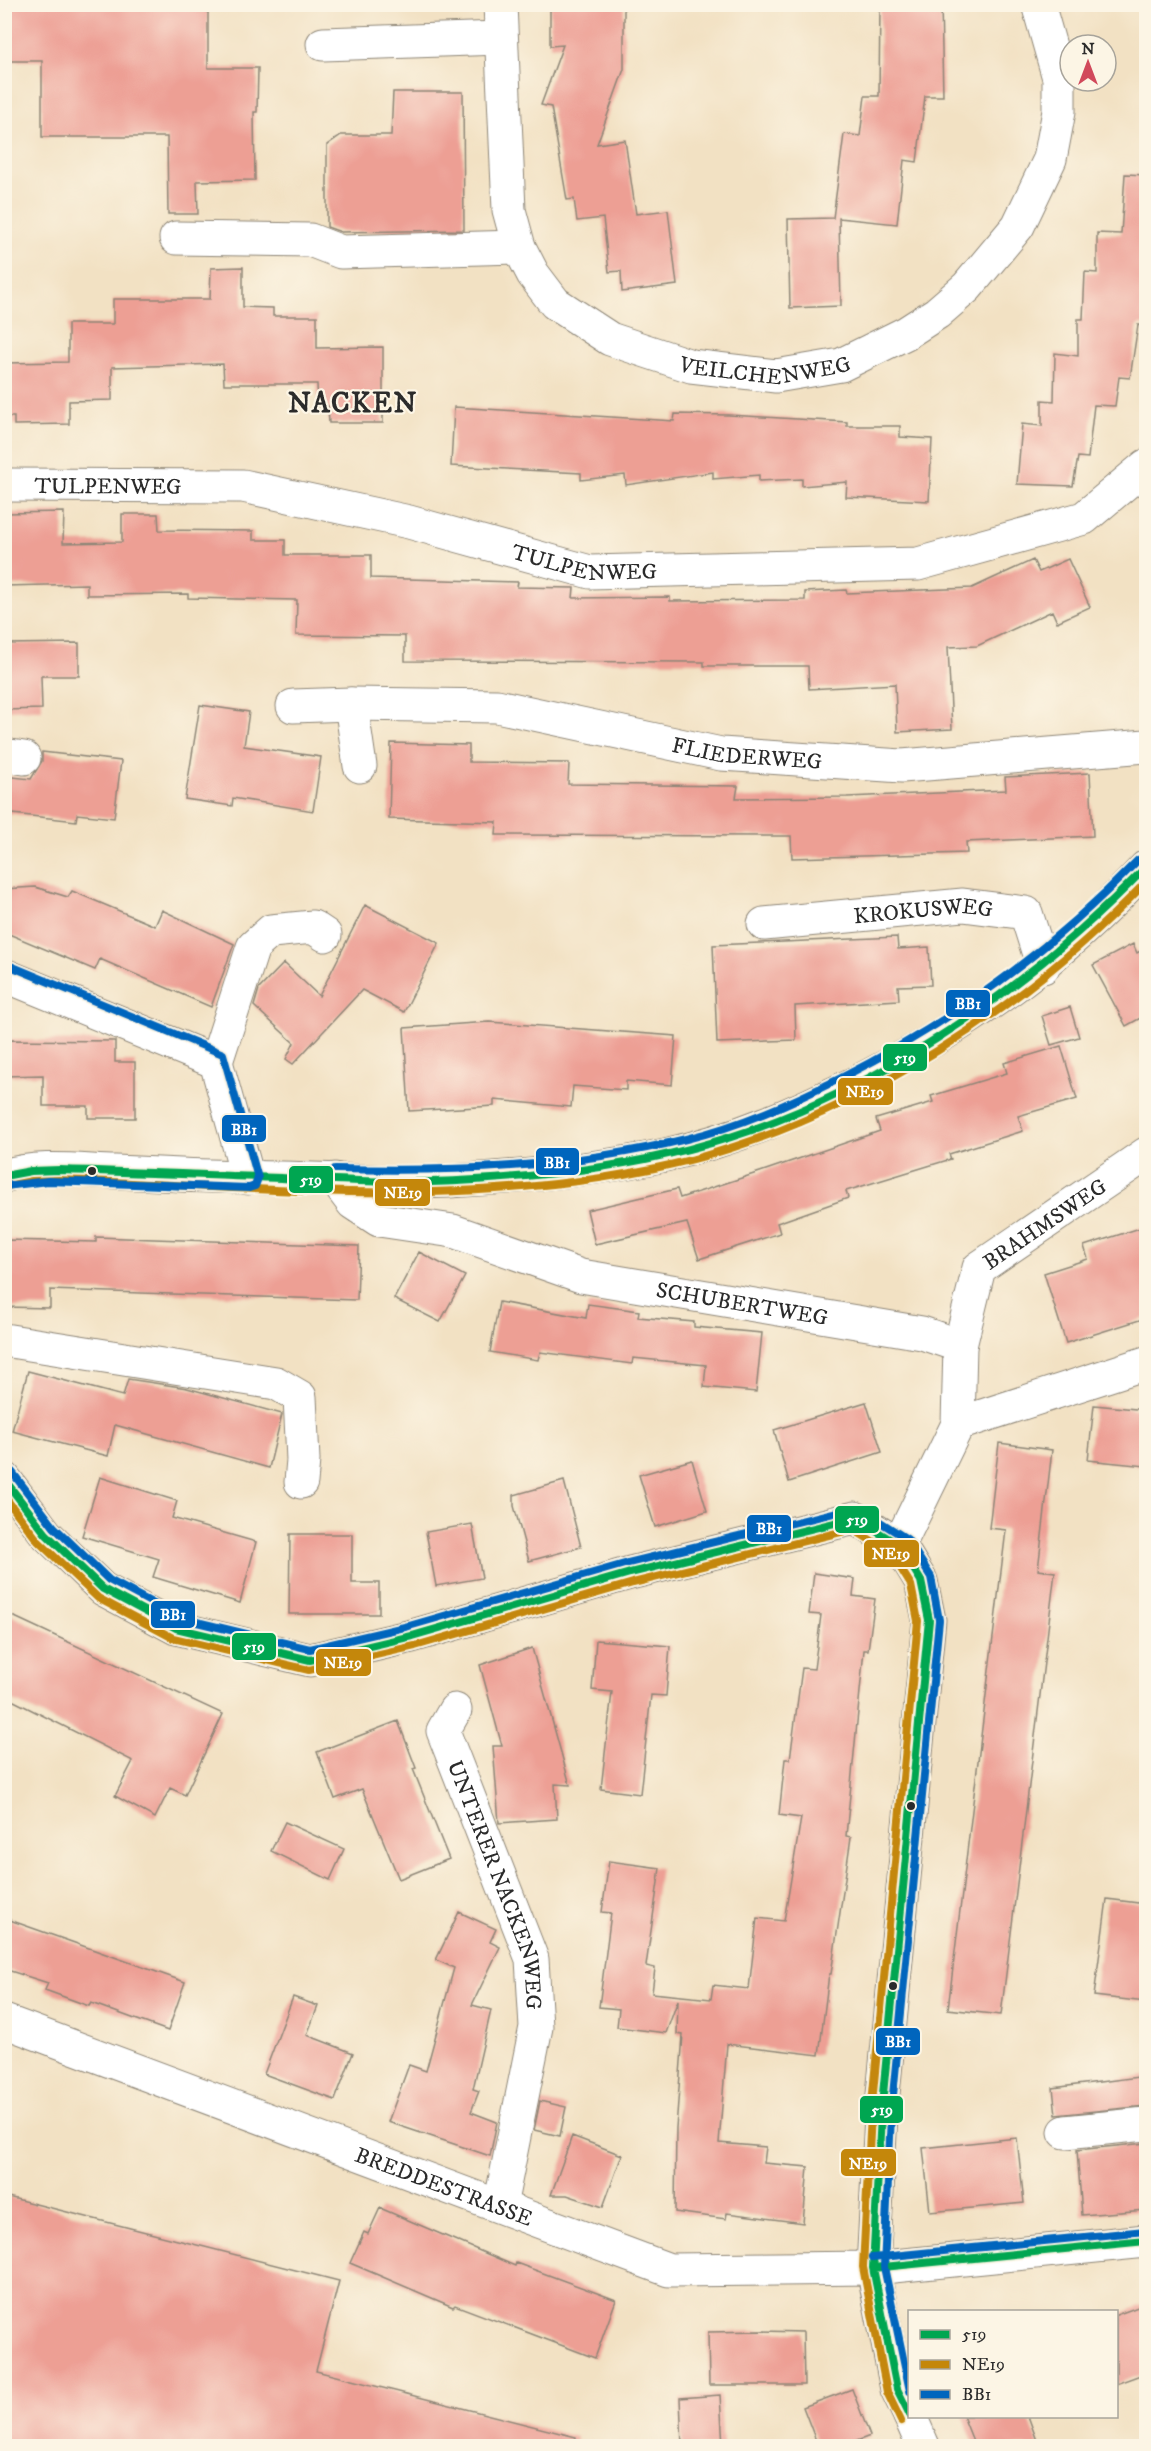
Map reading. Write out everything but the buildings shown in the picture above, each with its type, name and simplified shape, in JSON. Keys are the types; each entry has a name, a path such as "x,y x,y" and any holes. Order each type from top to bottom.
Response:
{"street":[{"name":"VEILCHENWEG","path":"500,4 509,210 519,247 533,274 555,303 610,339 691,366 776,376 842,365 906,333 937,313 967,287 1018,226 1050,159 1059,111 1059,78 1038,4"},
{"path":"323,44 501,39"},
{"path":"176,238 310,240 341,252 519,247"},
{"name":"TULPENWEG","path":"4,484 243,486 409,522 590,572 918,564 1084,518 1146,466"},
{"path":"351,704 360,766"},
{"name":"FLIEDERWEG","path":"293,706 351,704 497,706 721,754 902,766 1146,746"},
{"path":"4,1176 47,1170 248,1178 448,1181 581,1169 666,1155 751,1131 826,1098 974,1017 1043,967 1105,912 1146,867"},
{"name":"KROKUSWEG","path":"764,924 963,906 1026,913 1043,967"},
{"path":"248,1178 216,1062 253,946 271,931 314,927 325,935"},
{"path":"4,975 216,1062"},
{"name":"BRAHMSWEG","path":"960,1346 979,1268 1146,1154"},
{"name":"SCHUBERTWEG","path":"335,1179 353,1203 379,1220 453,1231 581,1276 922,1333 960,1346"},
{"path":"4,1340 276,1383 300,1397 303,1461 301,1482"},
{"path":"898,1545 958,1424 960,1346"},
{"path":"958,1424 1146,1363"},
{"path":"4,1478 46,1533 103,1589 176,1628 310,1660 412,1636 630,1574 855,1518 898,1545 921,1581 929,1620 881,2115 873,2268 897,2389 908,2412"},
{"name":"UNTERER NACKENWEG","path":"455,1710 443,1731 532,1959 536,2027 500,2206"},
{"name":"BREDDESTRASSE","path":"4,2021 669,2270 873,2268 1146,2241"},
{"path":"1065,2132 1146,2124"},
{"path":"911,2418 924,2446"}],"transit line":[{"name":"BB1","path":"335,1169 423,1170 556,1162 643,1149 706,1134 746,1121 841,1078 883,1056 962,1008 999,982 1070,925 1138,860"},
{"name":"519","path":"4,1176 31,1171 59,1170 431,1182 561,1173 626,1163 689,1149 753,1129 816,1104 877,1074 936,1039 993,1000 1047,958 1146,867"},
{"name":"NE19","path":"7,1186 32,1181 59,1180 338,1192 464,1191 596,1179 694,1159 757,1139 819,1114 880,1084 938,1050 1049,972 1146,882"},
{"name":"BB1","path":"5,1186 48,1181 249,1188 255,1186 258,1178 223,1054 8,965"},
{"name":"BB1","path":"12,1472 54,1527 109,1580 180,1618 310,1649 409,1626 628,1563 854,1508 860,1509 907,1539 931,1577 939,1620 891,2116 884,2267 908,2381"},
{"name":"519","path":"4,1479 46,1534 103,1589 176,1628 310,1660 412,1636 630,1573 855,1518 899,1545 921,1581 929,1620 881,2115 873,2268 897,2389 908,2411"},
{"name":"NE19","path":"4,1496 38,1541 98,1598 173,1638 309,1670 415,1646 633,1583 853,1529 891,1553 911,1585 918,1621 871,2114 863,2267 887,2392 901,2421"},
{"name":"BB1","path":"872,2258 1145,2231"},
{"name":"519","path":"873,2268 1146,2241"}],"district":[{"name":"NACKEN","path":"353,402"}]}
